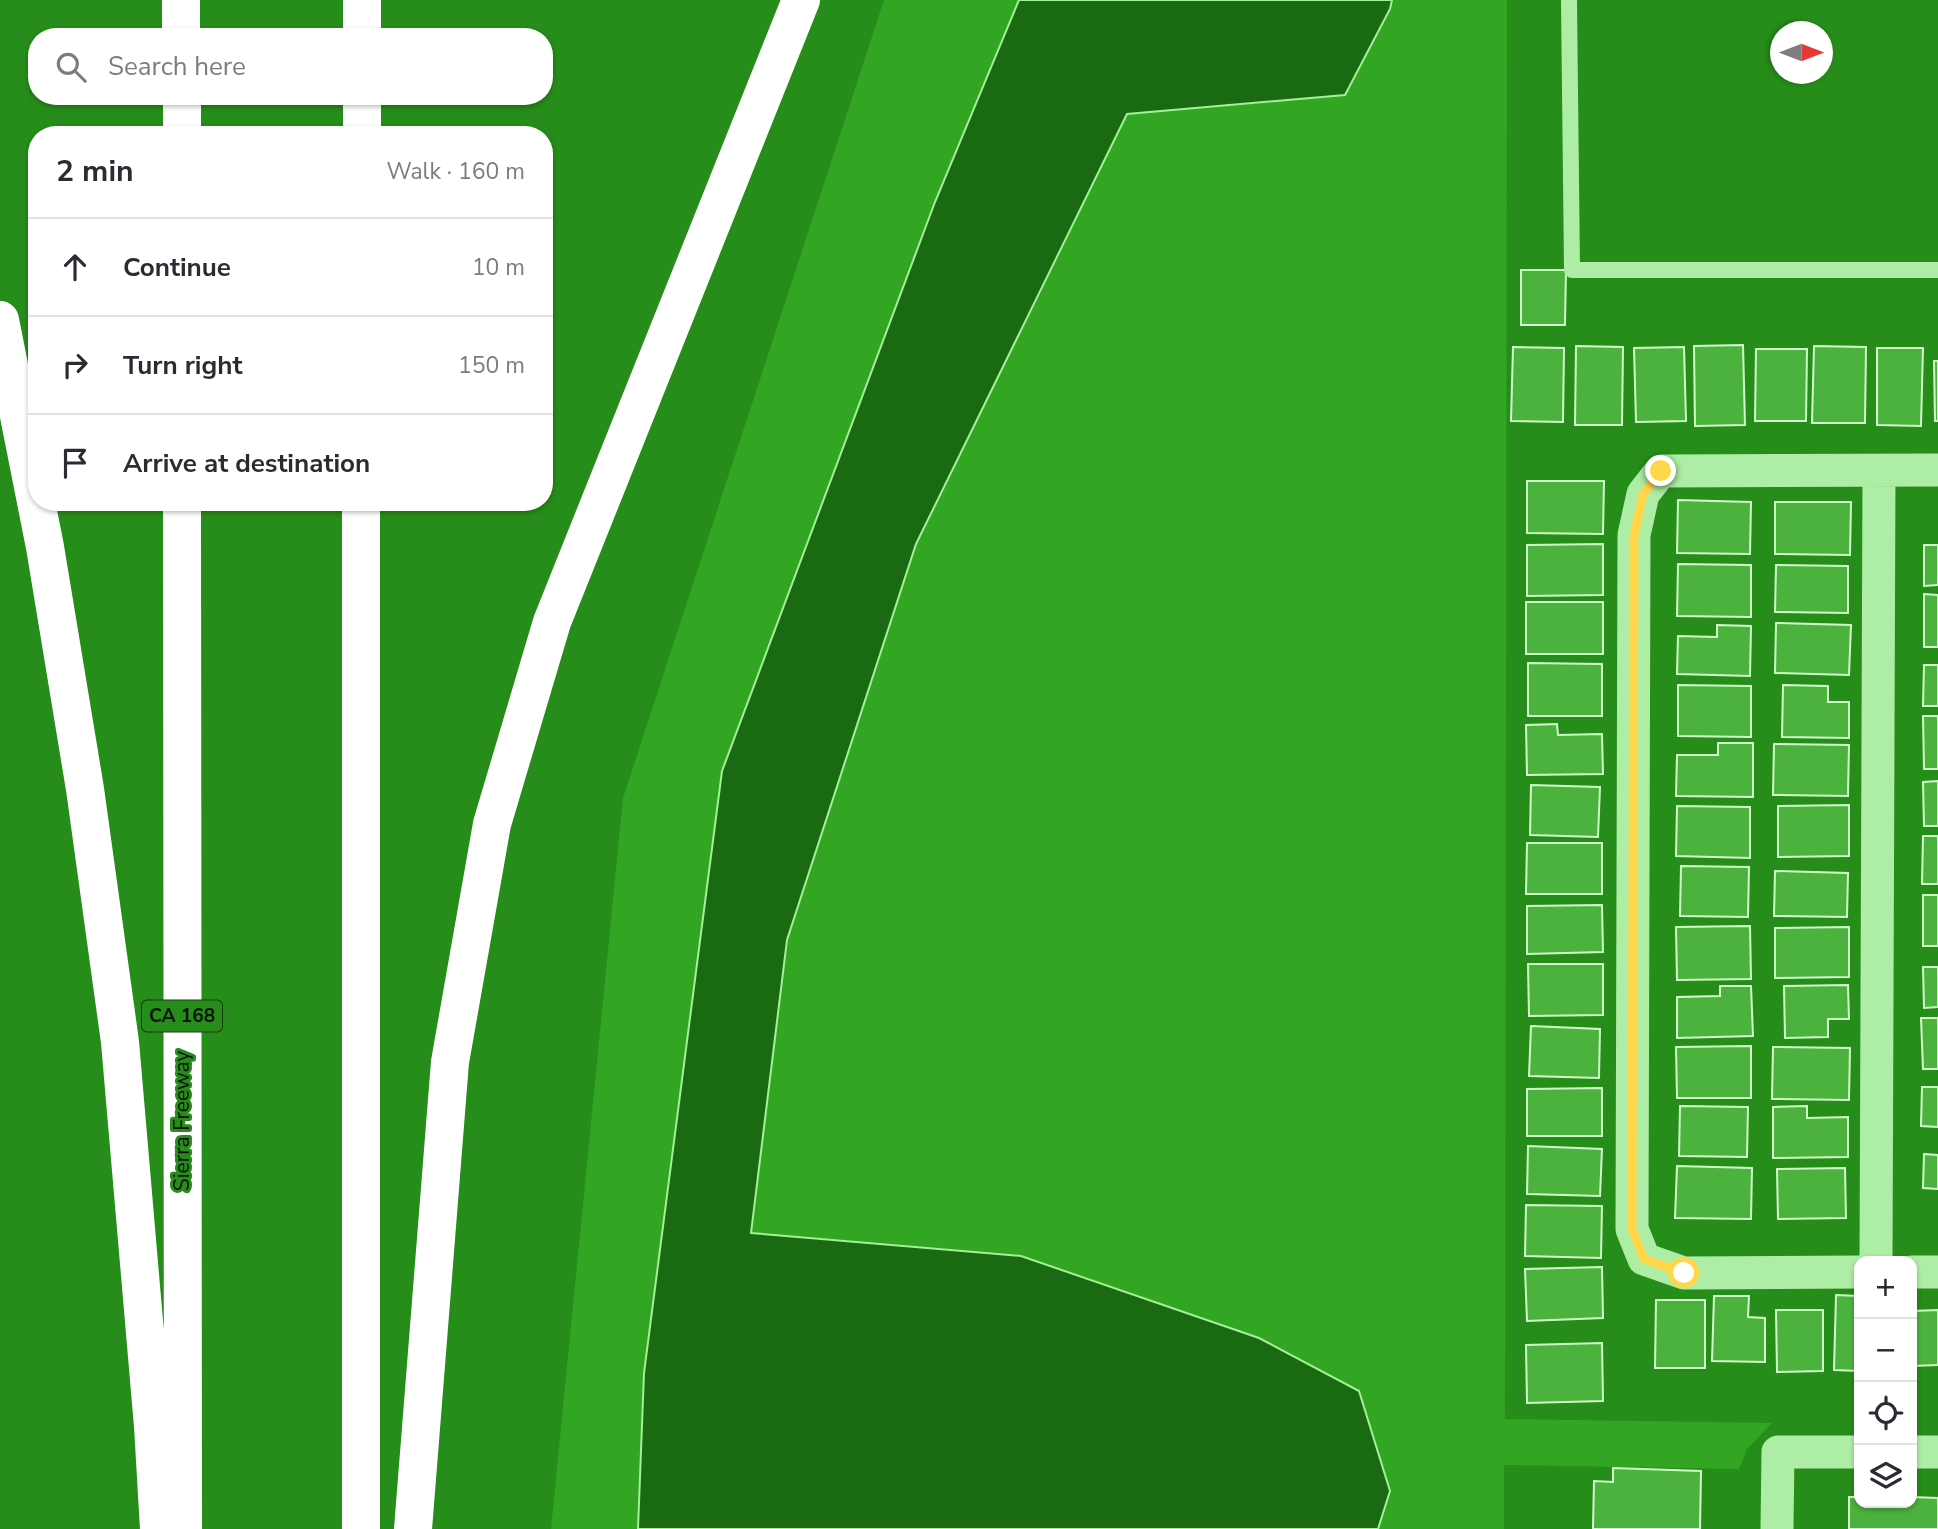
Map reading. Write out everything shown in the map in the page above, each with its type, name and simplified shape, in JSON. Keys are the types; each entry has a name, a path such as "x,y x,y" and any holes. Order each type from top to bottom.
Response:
{"highway":[{"path":"181,0 181,28"},
{"path":"362,0 362,28"},
{"path":"413,1529 450,1062 492,824 552,622 801,0"},
{"path":"181,105 182,126"},
{"path":"362,105 362,126"},
{"path":"0,320 28,464"},
{"path":"37,511 85,789 120,1042 153,1426 159,1529"},
{"name":"Sierra Freeway","path":"182,511 183,1529"},
{"path":"361,511 361,1529"}],"street":[{"path":"1854,1272 1684,1273 1644,1259 1632,1229 1634,535 1643,494 1661,471 1938,470"},
{"path":"1876,1256 1879,471"},
{"path":"1917,1272 1938,1272"},
{"path":"1777,1529 1778,1452 1854,1452"},
{"path":"1917,1452 1938,1452"}],"lane":[{"path":"1569,0 1572,270 1938,270"}],"shaded area":[{"path":"884,0 1507,0 1505,1419 1772,1423 1747,1449 1739,1469 1504,1465 1504,1529 551,1529 623,798"},
{"path":"1019,0 1392,0 1390,9 1345,95 1127,114 916,544 787,940 751,1233 1021,1256 1259,1338 1359,1391 1390,1491 1378,1529 638,1529 644,1373 722,771 935,202"}],"building":[{"path":"1521,270 1566,270 1565,325 1521,325"},
{"path":"1743,345 1745,425 1695,426 1694,346"},
{"path":"1576,346 1623,347 1622,425 1575,425"},
{"path":"1814,346 1866,347 1865,423 1812,423"},
{"path":"1513,347 1564,348 1563,422 1511,421"},
{"path":"1684,347 1686,421 1636,422 1634,348"},
{"path":"1877,348 1923,348 1921,426 1877,425"},
{"path":"1756,349 1807,349 1806,421 1755,421"},
{"path":"1934,361 1938,361 1938,421 1935,421"},
{"path":"1527,481 1604,481 1603,534 1527,533"},
{"path":"1678,500 1751,502 1750,554 1677,553"},
{"path":"1775,502 1851,502 1850,555 1775,554"},
{"path":"1603,544 1603,595 1527,596 1527,545"},
{"path":"1924,545 1938,545 1938,585 1924,586"},
{"path":"1678,564 1751,565 1751,617 1677,616"},
{"path":"1776,565 1848,566 1848,613 1775,612"},
{"path":"1924,594 1938,595 1938,647 1924,647"},
{"path":"1526,602 1603,602 1603,654 1526,654"},
{"path":"1776,623 1851,625 1849,675 1775,673"},
{"path":"1717,625 1751,626 1750,676 1677,674 1678,636 1717,637"},
{"path":"1528,663 1602,664 1602,716 1528,716"},
{"path":"1924,665 1938,665 1938,706 1923,706"},
{"path":"1678,685 1751,686 1751,737 1678,736"},
{"path":"1783,685 1828,686 1828,702 1849,702 1849,738 1782,737"},
{"path":"1923,716 1938,716 1938,769 1924,769"},
{"path":"1557,724 1558,735 1602,734 1603,774 1527,775 1526,725"},
{"path":"1718,743 1753,743 1753,797 1676,796 1677,755 1718,755"},
{"path":"1774,744 1849,745 1848,796 1773,795"},
{"path":"1938,781 1938,826 1924,826 1923,782"},
{"path":"1531,785 1600,787 1598,837 1530,835"},
{"path":"1849,805 1849,856 1778,857 1778,806"},
{"path":"1677,806 1750,807 1750,858 1676,856"},
{"path":"1923,836 1938,836 1938,884 1922,884"},
{"path":"1527,843 1602,843 1602,894 1526,894"},
{"path":"1681,866 1749,867 1748,917 1680,916"},
{"path":"1775,871 1848,873 1847,917 1774,916"},
{"path":"1923,895 1938,895 1938,946 1923,946"},
{"path":"1602,905 1603,952 1527,954 1527,906"},
{"path":"1750,926 1751,979 1677,980 1676,927"},
{"path":"1849,927 1849,977 1775,978 1775,928"},
{"path":"1528,964 1603,964 1603,1015 1529,1016"},
{"path":"1923,967 1938,967 1938,1007 1924,1008"},
{"path":"1848,985 1849,1019 1828,1019 1828,1037 1785,1038 1784,986"},
{"path":"1720,986 1751,986 1753,1036 1677,1038 1677,997 1720,996"},
{"path":"1921,1018 1938,1018 1938,1069 1923,1069"},
{"path":"1531,1026 1600,1029 1599,1078 1529,1076"},
{"path":"1751,1046 1751,1098 1677,1098 1676,1047"},
{"path":"1773,1047 1850,1048 1849,1100 1772,1099"},
{"path":"1922,1087 1938,1087 1938,1127 1921,1126"},
{"path":"1602,1088 1602,1136 1527,1136 1527,1089"},
{"path":"1680,1106 1748,1107 1747,1157 1679,1156"},
{"path":"1807,1106 1807,1118 1848,1117 1848,1157 1773,1158 1773,1107"},
{"path":"1528,1146 1602,1149 1600,1196 1527,1194"},
{"path":"1924,1154 1938,1155 1938,1189 1923,1188"},
{"path":"1677,1166 1752,1168 1751,1219 1675,1218"},
{"path":"1845,1168 1846,1218 1778,1219 1777,1169"},
{"path":"1526,1205 1602,1206 1601,1258 1525,1256"},
{"path":"1602,1267 1603,1318 1527,1321 1525,1269"},
{"path":"1836,1295 1854,1296 1854,1371 1834,1370"},
{"path":"1714,1296 1749,1296 1748,1317 1765,1318 1765,1362 1712,1361"},
{"path":"1656,1300 1705,1300 1705,1368 1655,1368"},
{"path":"1776,1310 1823,1310 1823,1371 1777,1372"},
{"path":"1938,1310 1938,1365 1917,1366 1917,1311"},
{"path":"1602,1343 1603,1401 1527,1403 1526,1345"},
{"path":"1613,1468 1701,1471 1700,1529 1593,1529 1594,1481 1613,1482"},
{"path":"1849,1497 1854,1497 1854,1508 1917,1508 1917,1497 1938,1498 1938,1529 1849,1529"}],"route":[{"path":"1661,471 1643,494 1634,535 1632,1229 1644,1259 1684,1273"}]}
